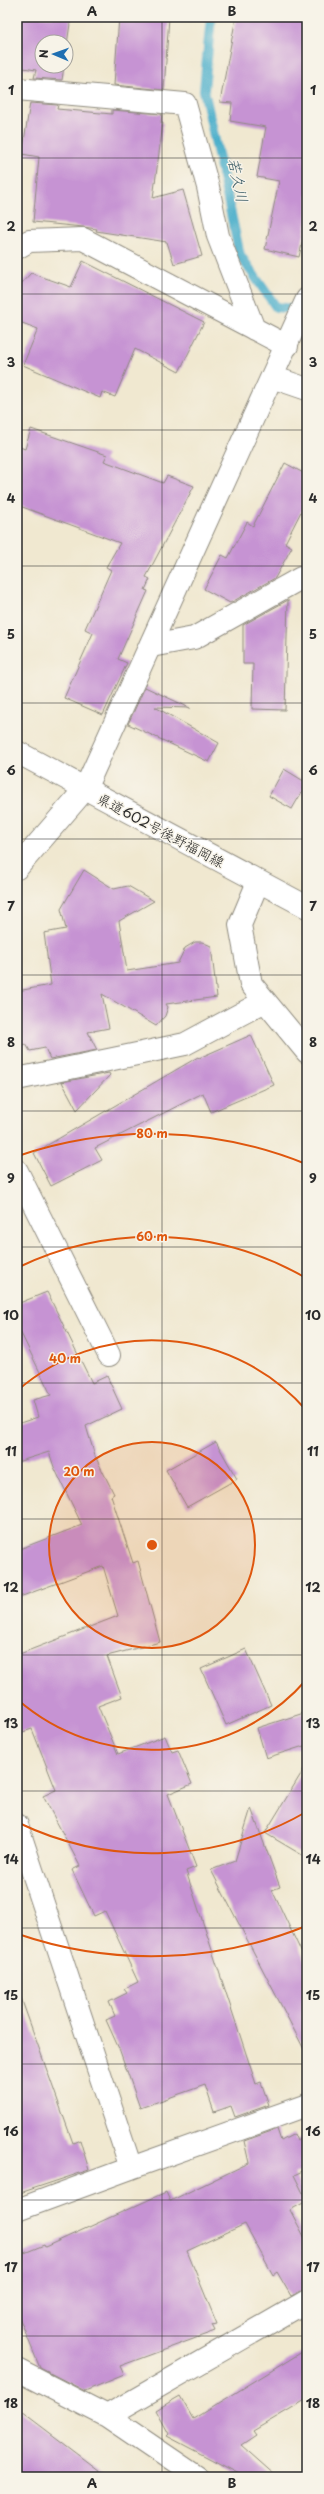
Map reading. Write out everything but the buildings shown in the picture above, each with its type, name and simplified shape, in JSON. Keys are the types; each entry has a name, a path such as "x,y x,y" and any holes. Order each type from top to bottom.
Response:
{"street":[{"path":"17,88 185,104 208,187 218,236 254,329"},
{"path":"17,248 29,241 83,239 254,329 290,339"},
{"path":"17,868 86,789 307,299"},
{"path":"272,377 307,389"},
{"path":"151,646 194,638 307,576"},
{"name":"県道602号後野福岡線","path":"17,752 307,907"},
{"path":"258,882 240,925 251,984 307,1052"},
{"path":"17,1079 185,1044 266,1001"},
{"path":"17,1171 109,1355"},
{"path":"17,1825 131,2168"},
{"path":"17,2210 307,2105"},
{"path":"107,2416 307,2301"},
{"path":"17,2370 107,2416 197,2477"}],"waterway":[{"name":"若久川","path":"211,17 204,90 240,255 276,307 303,310"}]}
